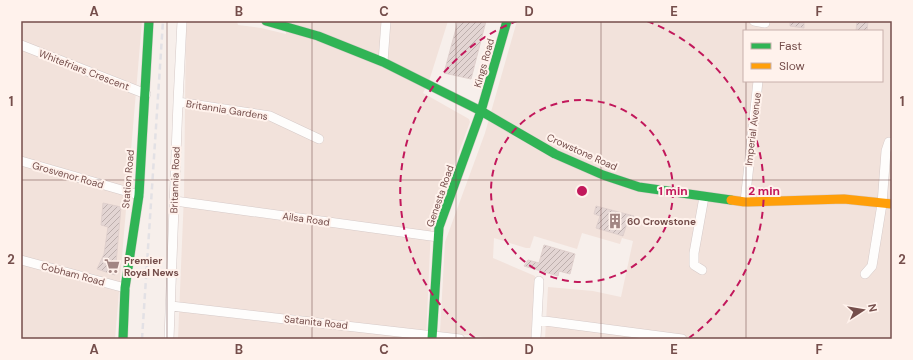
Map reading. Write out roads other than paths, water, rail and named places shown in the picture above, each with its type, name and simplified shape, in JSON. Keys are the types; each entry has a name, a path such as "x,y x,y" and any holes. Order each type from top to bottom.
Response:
{"street":[{"name":"Station Road","path":"123,339 125,288 139,195 149,21"},
{"name":"Britannia Road","path":"169,339 182,21"},
{"name":"Crowstone Road","path":"266,21 277,22 318,36 383,62 481,111 555,154 603,175 639,187 745,202 844,199 892,204"},
{"path":"383,62 386,21"},
{"name":"Kings Road","path":"481,111 508,21"},
{"path":"754,21 765,25"},
{"name":"Whitefriars Crescent","path":"21,45 146,94"},
{"name":"Imperial Avenue","path":"745,202 758,82"},
{"name":"Britannia Gardens","path":"178,102 270,116 320,139"},
{"name":"Genesta Road","path":"432,337 439,227 481,111"},
{"path":"865,274 872,266 882,204 886,150 889,142"},
{"name":"Grosvenor Road","path":"21,161 139,195"},
{"path":"685,268 698,268 694,254 704,197"},
{"name":"Ailsa Road","path":"175,202 438,237"},
{"name":"Cobham Road","path":"21,260 125,288"},
{"path":"536,339 539,282"},
{"name":"Satanita Road","path":"171,306 460,339"},
{"path":"537,320 682,339"}],"railway":[{"path":"142,339 163,21"}],"place":[{"name":"60 Crowstone","path":"615,221"},
{"name":"Premier Royal News","path":"112,266"}]}
